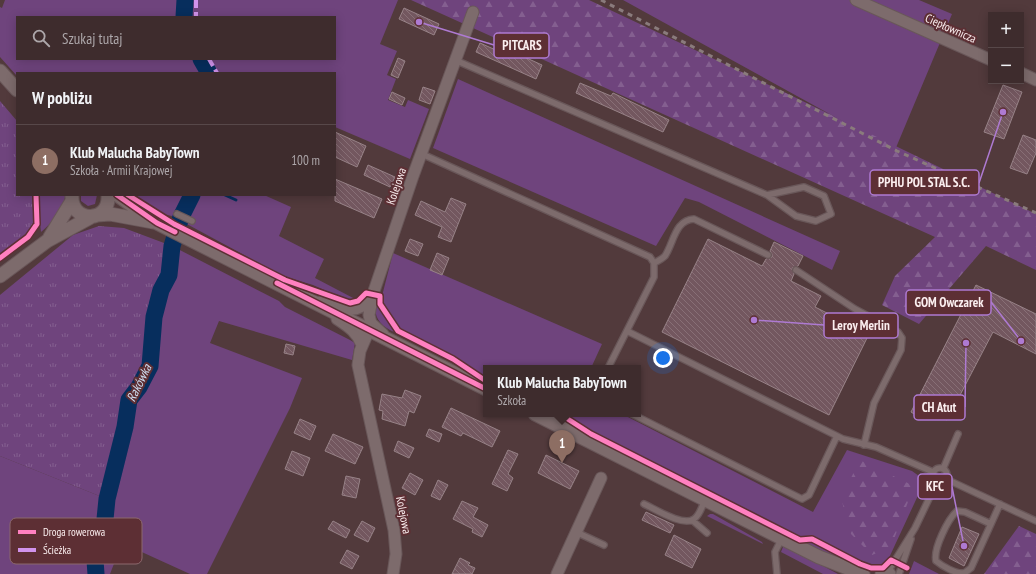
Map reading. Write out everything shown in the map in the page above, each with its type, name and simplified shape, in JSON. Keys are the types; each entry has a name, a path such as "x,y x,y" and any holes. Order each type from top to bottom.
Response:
{"street":[{"name":"Ciepłownicza","path":"856,0 988,59"},
{"name":"Kolejowa","path":"387,339 371,323 369,315 373,294 473,12"},
{"path":"0,71 16,89"},
{"path":"1024,74 1036,80"},
{"path":"0,276 47,241 95,216 107,205 108,196"},
{"path":"118,196 157,223 483,387"},
{"path":"72,198 74,206 82,214 95,216 110,214 157,223"},
{"path":"47,241 72,198"},
{"path":"300,294 346,309 355,309 366,305 373,294"},
{"path":"300,294 353,330 359,336 362,345 374,340 387,339"},
{"name":"Kolejowa","path":"369,330 362,345 358,358 358,365 396,541 393,574"},
{"path":"542,417 819,557 863,574"},
{"path":"557,574 601,478"},
{"path":"819,557 844,574"}],"lane":[{"path":"455,60 767,195 796,216 816,221 831,214 824,196 804,187 767,195"},
{"path":"422,154 645,254 654,263 654,277 610,365"},
{"path":"177,214 192,221"},
{"path":"654,263 664,257 680,224 687,220 694,219 768,255"},
{"path":"796,270 855,309 898,332 902,338 901,350 874,403 864,445"},
{"path":"627,331 837,436 883,450 933,472"},
{"path":"638,417 802,499 809,495 837,436"},
{"path":"943,469 958,434"},
{"path":"933,472 936,469 943,469"},
{"path":"943,469 946,472 946,479"},
{"path":"933,472 933,479 937,482"},
{"path":"937,482 941,482 946,479"},
{"path":"946,479 1036,521"},
{"path":"889,574 915,528 937,482"},
{"path":"644,504 682,522 692,520 699,514 705,500"},
{"path":"991,524 965,512 957,511 951,516 936,550 936,561 963,574 968,571 971,568 991,524 1000,504"},
{"path":"692,520 707,533"},
{"path":"889,574 915,528"},
{"path":"576,532 604,545"},
{"path":"777,574 775,552 782,538"}],"green space":[{"path":"5,0 398,0 380,44 397,51 387,75 396,79 388,100 405,107 408,100 429,109 410,159 336,127 336,72 16,72 16,75 0,57 0,7 2,8"},
{"path":"411,0 589,0 1036,214 1036,270 986,246 919,324 882,305 895,276 935,237"},
{"path":"623,0 919,0 952,14 895,150"},
{"path":"458,79 840,251 832,270 699,202 685,198 656,246 433,148"},
{"path":"0,101 16,120 16,196 32,196 34,227 27,236 0,257"},
{"path":"37,196 66,196 56,216 41,232"},
{"path":"81,196 97,196 95,204 88,206 81,201"},
{"path":"135,196 266,196 291,207 279,236 324,259 315,278 355,299 346,300 313,285 283,276 172,216 162,214"},
{"path":"99,226 124,228 172,246 169,275 161,290 154,317 150,366 139,387 129,400 125,427 107,499 0,456 0,295 73,235"},
{"path":"172,246 279,301 285,307 355,343 352,360 219,321 210,343 302,378 290,408 207,574 190,574 142,552 142,518 10,518 10,564 114,564 110,574 0,574 0,456 107,499 125,427 129,400 139,387 150,366 154,317 161,290 169,275"},
{"path":"393,253 602,344 592,365 483,365 483,376 460,361 398,330 381,304"},
{"path":"376,303 394,332 385,327 379,321 375,308"},
{"path":"569,417 628,417 813,512 847,450 912,471 919,476 921,489 888,560 881,566 873,567 811,536 799,537 590,431"},
{"path":"860,460 914,486 891,547 872,555 851,534 841,498"},
{"path":"713,514 762,542 763,544 707,516"},
{"path":"1019,526 1036,534 1036,574 984,574"},
{"path":"807,540 812,541 854,562 855,566 801,542"},
{"path":"786,546 838,574 823,574 781,552 783,547"},
{"path":"914,561 939,574 909,574"}],"building":[{"path":"404,8 439,24 434,35 399,19"},
{"path":"480,43 507,55 509,50 542,65 536,79 476,52"},
{"path":"398,58 405,61 398,78 391,75"},
{"path":"580,83 611,96 613,93 669,120 663,132 576,93"},
{"path":"1003,85 1022,92 1004,139 984,132"},
{"path":"423,87 435,91 430,104 419,100"},
{"path":"392,92 405,98 402,105 389,99"},
{"path":"336,132 366,146 357,167 336,157"},
{"path":"1023,135 1036,140 1036,153 1027,174 1010,168"},
{"path":"368,165 395,177 390,187 364,175"},
{"path":"336,179 382,199 374,218 335,201"},
{"path":"451,198 466,204 451,242 438,237 442,227 415,215 421,201 445,212"},
{"path":"410,239 423,244 418,256 405,251"},
{"path":"708,239 762,266 766,259 772,257 770,251 774,242 803,256 798,266 792,268 794,274 791,281 821,296 815,307 869,334 829,415 662,332"},
{"path":"437,253 449,258 442,275 430,270"},
{"path":"976,285 1036,314 1036,354 993,332 947,420 924,409 919,417 911,412"},
{"path":"286,344 295,346 293,355 284,353"},
{"path":"405,390 421,396 414,413 409,411 405,426 382,419 383,411 379,410 382,394 402,398"},
{"path":"451,408 500,431 492,447 463,433 461,436 442,427"},
{"path":"300,419 316,426 310,440 294,433"},
{"path":"429,429 442,434 439,442 426,436"},
{"path":"333,434 363,447 355,464 325,451"},
{"path":"398,441 414,448 409,458 394,451"},
{"path":"508,450 518,454 508,474 513,478 507,491 492,484"},
{"path":"292,451 310,458 303,476 285,469"},
{"path":"546,455 579,471 570,489 538,473"},
{"path":"410,473 423,480 415,495 402,488"},
{"path":"346,476 360,479 356,498 342,495"},
{"path":"438,480 448,485 440,500 431,496"},
{"path":"462,501 478,508 473,517 488,525 482,537 472,532 473,529 453,519"},
{"path":"646,512 674,525 670,533 642,520"},
{"path":"333,521 350,530 346,538 328,529"},
{"path":"362,521 375,528 368,542 354,535"},
{"path":"962,527 979,534 964,566 949,558"},
{"path":"674,535 701,549 692,568 665,555"},
{"path":"347,550 359,556 352,569 340,563"},
{"path":"460,558 470,563 468,565 475,568 472,574 452,574"}],"waterway":[{"name":"Rakówka","path":"184,16 185,0"},
{"name":"Rakówka","path":"202,60 208,72"},
{"name":"Rakówka","path":"105,518 107,499 125,427 129,400 139,387 150,366 154,317 161,290 169,275 172,246 181,217 192,196"},
{"path":"227,196 236,200"},
{"name":"Rakówka","path":"95,564 96,574"}],"railway":[{"path":"601,0 897,151 1036,213"}],"marked path":[{"path":"196,0 196,16"},
{"path":"210,60 216,72"}],"cycle path":[{"path":"0,258 28,237 37,224 36,196"},
{"path":"118,196 157,223 175,232"},
{"path":"130,196 174,224 285,280 350,303 358,301 366,293 380,296 380,304 398,331 453,359 483,379"},
{"path":"277,283 483,387"},
{"path":"565,417 591,434 800,540 812,539 860,564 871,568 883,568 891,560 907,568"}],"place":[{"name":"PITCARS","path":"419,22"},
{"name":"PPHU POL STAL S.C.","path":"1003,112"},
{"name":"Leroy Merlin","path":"754,320"},
{"name":"GOM Owczarek","path":"1021,341"},
{"name":"CH Atut","path":"966,343"},
{"name":"Klub Malucha BabyTown","path":"562,463"},
{"name":"KFC","path":"964,546"}]}
